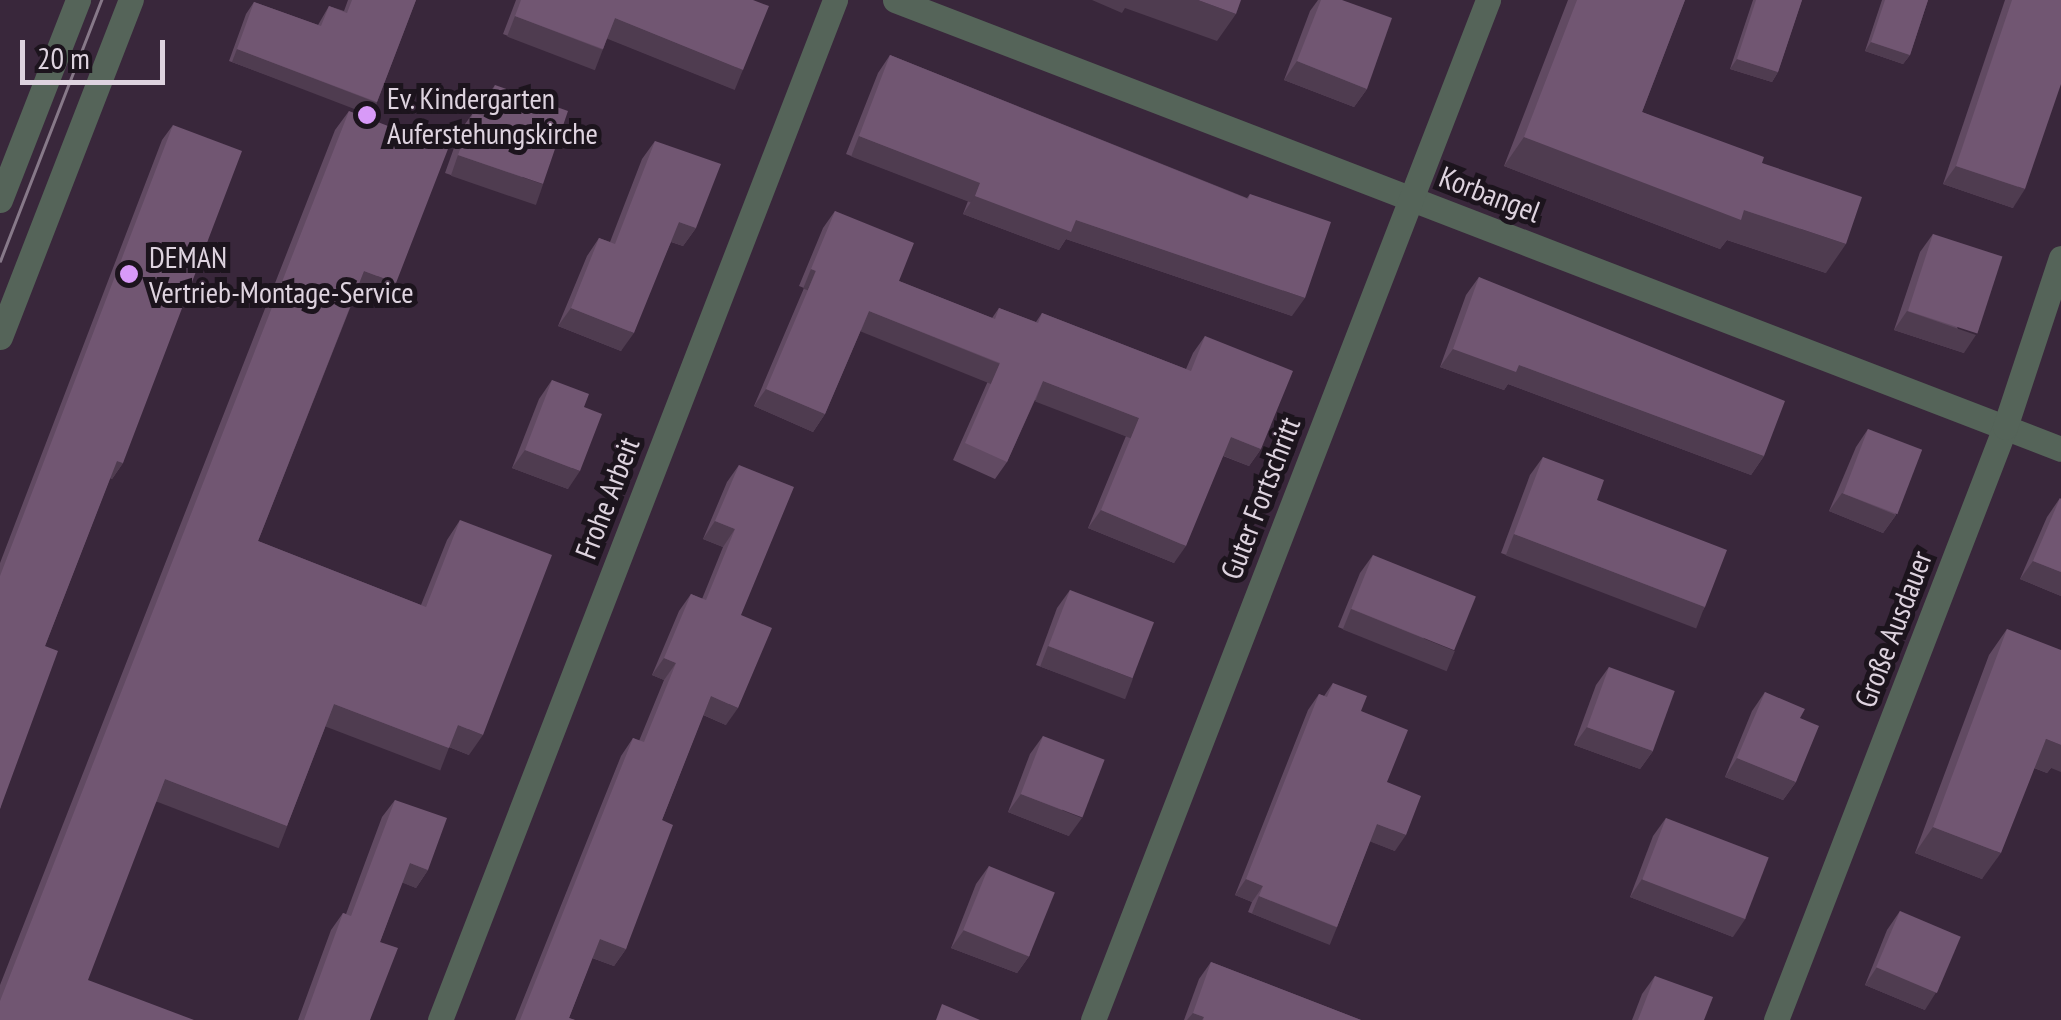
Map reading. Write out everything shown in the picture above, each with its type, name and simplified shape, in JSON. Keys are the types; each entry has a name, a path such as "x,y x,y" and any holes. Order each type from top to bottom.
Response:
{"street":[{"path":"0,200 78,0"},
{"path":"0,337 131,0"},
{"name":"Frohe Arbeit","path":"440,1020 834,0"},
{"name":"Korbangel","path":"895,0 2061,448"},
{"name":"Guter Fortschritt","path":"1093,1020 1488,0"},
{"name":"Große Ausdauer","path":"1776,1020 2006,427 2061,258"}],"building":[{"path":"352,0 416,0 377,102 237,49 254,2 321,26 329,6 347,13"},
{"path":"521,0 753,0 769,6 743,70 615,18 603,49 515,16"},
{"path":"1198,0 1241,0 1236,14"},
{"path":"1321,0 1342,0 1392,18 1367,89 1297,61"},
{"path":"1577,0 1685,0 1642,112 1764,157 1762,163 1862,197 1846,244 1744,210 1741,220 1524,137"},
{"path":"1756,0 1802,0 1778,72 1737,59"},
{"path":"1885,0 1928,0 1910,55 1871,42"},
{"path":"2012,0 2061,0 2061,84 2025,189 1956,166"},
{"path":"890,55 1248,199 1250,194 1331,222 1305,298 1076,220 1071,232 975,196 980,183 859,136"},
{"path":"495,85 568,111 543,184 458,155 473,113 484,116"},
{"path":"349,111 448,149 396,283 364,271 258,541 426,607 460,520 552,555 483,735 458,725 449,748 334,704 287,826 165,779 88,980 194,1020 0,1020 0,1001"},
{"path":"173,125 242,151 123,463 117,461 45,646 58,651 0,809 0,576"},
{"path":"655,141 721,164 696,228 679,222 634,333 571,308 599,238 615,244"},
{"path":"835,211 914,243 899,281 995,319 999,308 1038,323 1042,313 1191,371 1205,336 1293,371 1261,449 1231,437 1186,546 1101,510 1139,418 1043,381 1007,462 965,443 1000,363 869,311 825,414 766,389 816,271 811,269"},
{"path":"1933,234 2002,257 1977,334 1908,311"},
{"path":"1479,277 1785,401 1764,456 1519,365 1516,372 1453,349"},
{"path":"552,380 589,394 584,407 602,414 580,471 525,450"},
{"path":"1868,429 1922,450 1897,514 1843,493"},
{"path":"1543,457 1604,480 1597,500 1727,550 1705,607 1514,534"},
{"path":"739,465 794,487 741,615 772,628 738,708 711,696 662,820 673,825 626,949 600,939 569,1018 575,1020 520,1020 633,738 644,742 676,663 664,658 691,594 706,600 735,529 715,521"},
{"path":"2061,499 2061,572 2033,561"},
{"path":"1373,555 1476,597 1454,650 1351,609"},
{"path":"1070,590 1154,622 1133,678 1048,646"},
{"path":"2007,629 2061,650 2061,745 2046,739 2001,853 1933,827"},
{"path":"1609,667 1675,691 1653,751 1587,727"},
{"path":"1333,683 1367,696 1361,711 1408,730 1387,782 1421,796 1406,835 1377,824 1337,927 1259,896 1263,886 1246,879 1319,694 1327,697"},
{"path":"1765,692 1805,709 1800,718 1819,726 1796,782 1737,758"},
{"path":"1043,736 1105,760 1082,818 1021,794"},
{"path":"395,800 447,818 428,870 410,863 380,942 398,948 370,1020 304,1020 343,913 351,916"},
{"path":"1666,818 1769,857 1745,919 1642,880"},
{"path":"989,866 1055,893 1029,957 963,930"},
{"path":"1900,911 1961,937 1937,993 1876,967"},
{"path":"1211,962 1361,1020 1203,1020 1204,1017 1193,1013"},
{"path":"1655,976 1713,997 1704,1020 1638,1020"},
{"path":"942,1004 980,1020 936,1020"}],"tram line":[{"path":"0,261 101,0"}],"place":[{"name":"Ev. Kindergarten Auferstehungskirche","path":"367,115"},
{"name":"DEMAN Vertrieb-Montage-Service","path":"129,274"}]}
